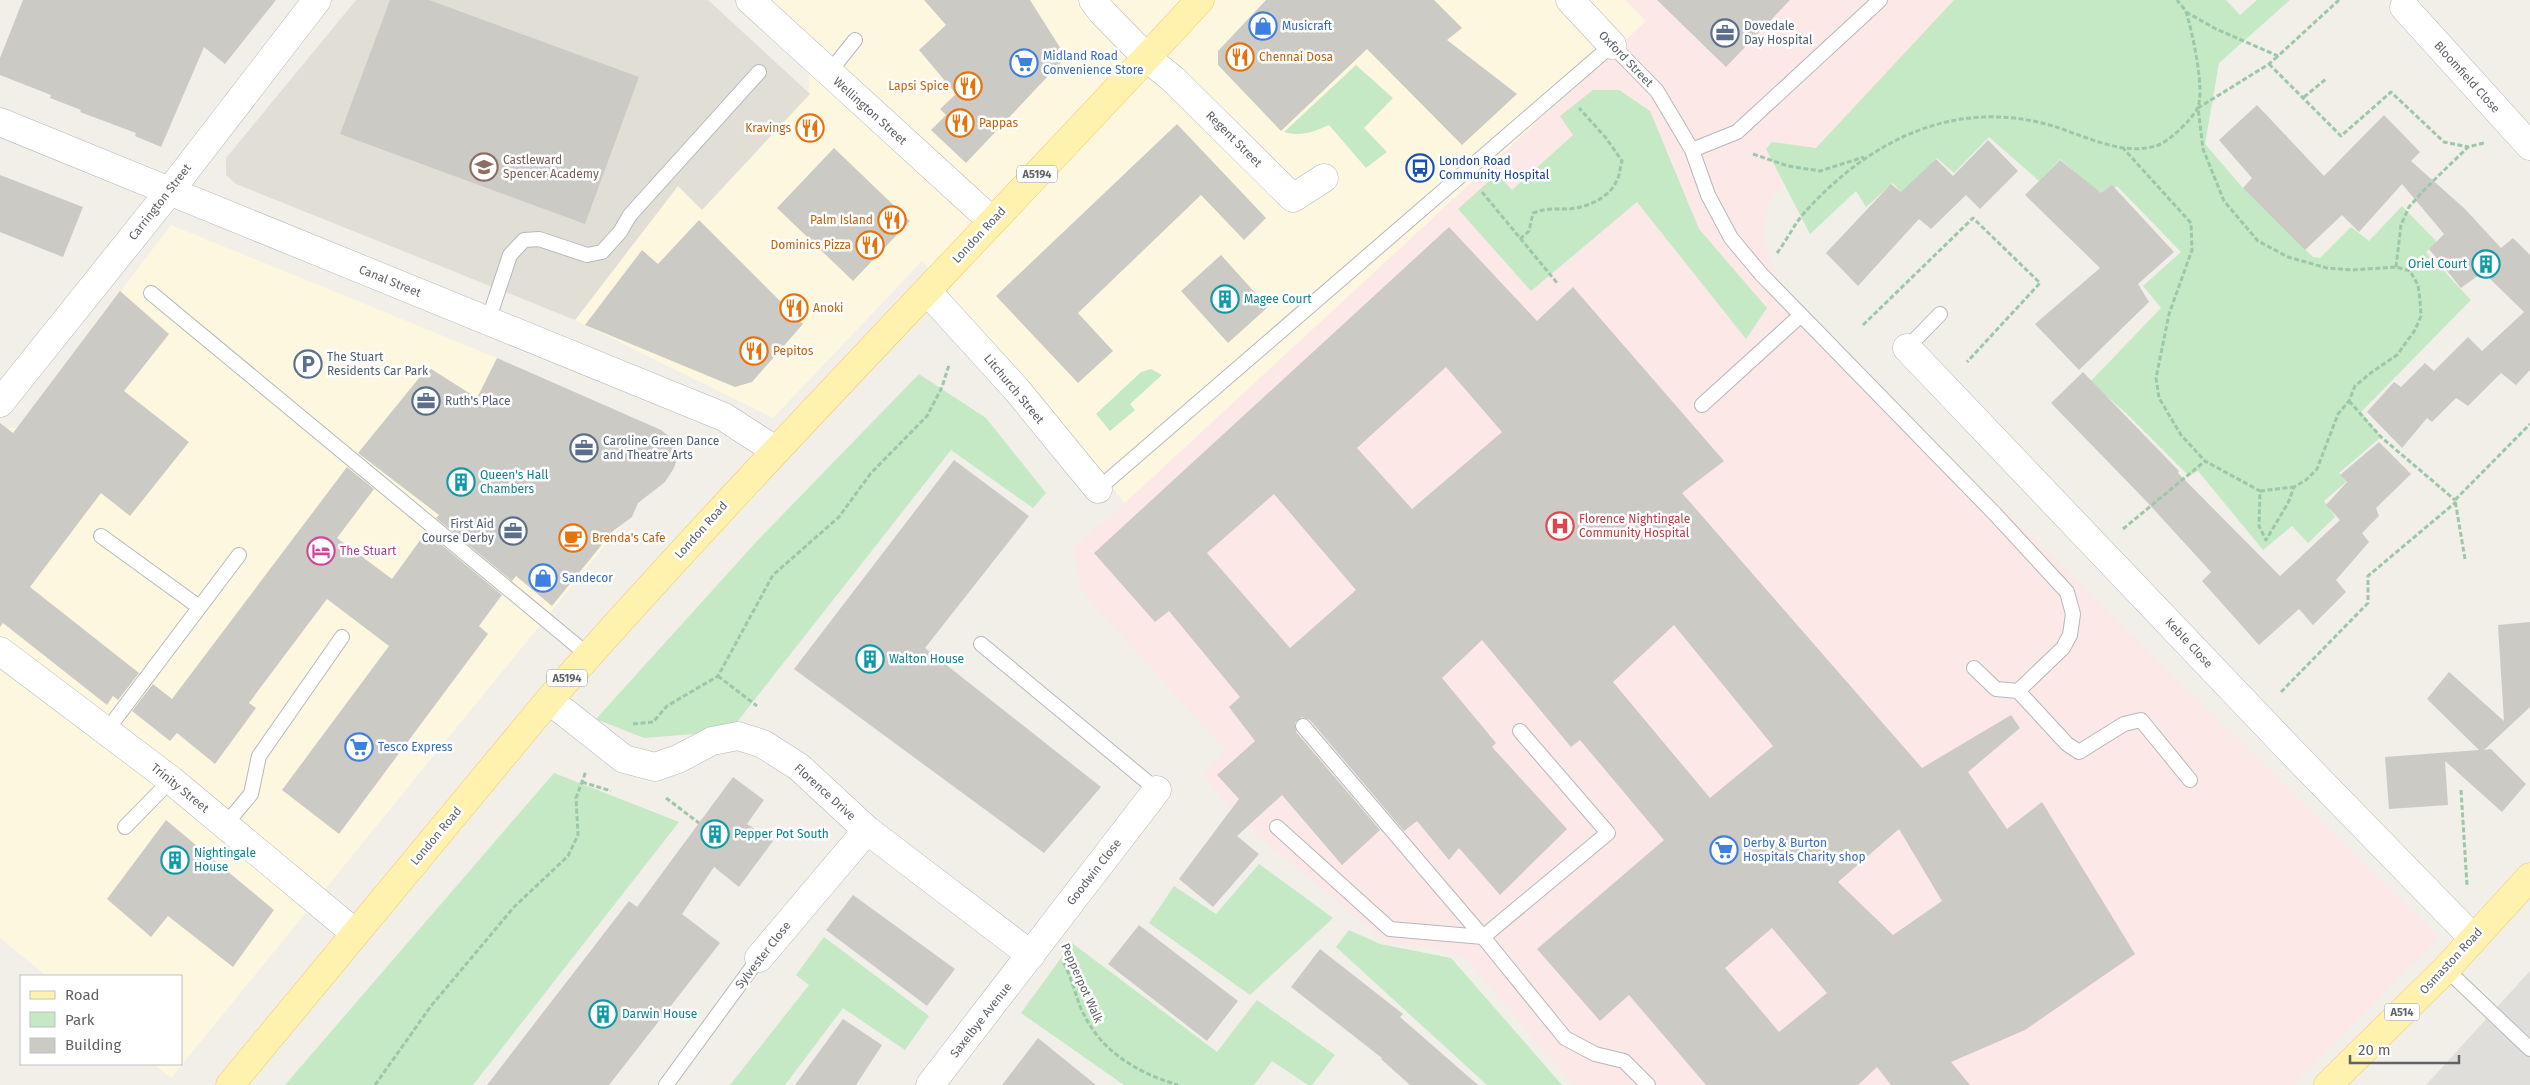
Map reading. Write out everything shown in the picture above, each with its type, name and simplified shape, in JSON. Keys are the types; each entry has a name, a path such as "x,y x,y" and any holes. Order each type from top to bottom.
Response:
{"main road":[{"name":"London Road","path":"230,1085 549,700 588,656 775,450 1200,0"},
{"name":"Osmaston Road","path":"2328,1085 2446,969 2530,877"}],"street":[{"name":"Carrington Street","path":"1,400 169,192 317,0"},
{"name":"Wellington Street","path":"750,0 828,74 992,221"},
{"path":"1093,0 1102,12 1147,58"},
{"name":"Oxford Street","path":"1570,0 1612,45"},
{"name":"Bloomfield Close","path":"2404,7 2524,140"},
{"name":"Regent Street","path":"1147,58 1174,80 1293,198 1324,178"},
{"name":"Canal Street","path":"0,122 724,417 775,450"},
{"name":"Litchurch Street","path":"927,291 1017,390 1098,489"},
{"name":"Keble Close","path":"1906,348 2473,938"},
{"name":"Trinity Street","path":"0,651 171,780 355,933"},
{"name":"Florence Drive","path":"549,700 624,759 655,767 678,759 712,741 738,736 763,744 799,767 867,830 1031,955"},
{"name":"Goodwin Close","path":"1031,955 1157,790"},
{"name":"Sylvester Close","path":"759,958 867,830"},
{"name":"Saxelbye Avenue","path":"930,1085 1031,955"}],"lane":[{"path":"1692,150 1737,132 1880,0"},
{"path":"828,74 854,40"},
{"path":"1098,489 1612,45"},
{"name":"Oxford Street","path":"1612,45 1657,91 1692,150 1708,195 1731,238 1761,274 1995,514 2067,592 2074,614 2070,634 2063,648 2018,692"},
{"path":"488,321 510,255 524,240 539,239 587,255 602,252 620,232 630,215 759,72"},
{"path":"151,293 588,656"},
{"path":"1906,348 1940,314"},
{"path":"1702,405 1801,315"},
{"path":"101,536 199,608"},
{"path":"107,730 238,554"},
{"path":"225,825 251,794 259,756 342,638"},
{"path":"981,644 1157,790"},
{"path":"1974,668 1996,689 2018,692 2067,744 2080,752 2124,724 2142,720 2190,780"},
{"path":"1303,726 1483,937 1565,1038 1594,1054 1624,1061 1648,1085"},
{"path":"1277,827 1390,929 1483,937 1608,833 1520,731"},
{"path":"125,828 171,780"},
{"name":"Sylvester Close","path":"666,1085 759,958"},
{"path":"2446,969 2530,1049"}],"path":[{"path":"2177,0 2186,11 2216,29 2278,56"},
{"path":"1761,274 1803,214 1830,187 1867,156 1902,136 1934,124 1980,116 2048,124 2122,147 2156,146 2170,140 2198,108 2269,64 2339,0"},
{"path":"2122,147 2191,223 2192,250 2169,314 2156,378 2159,398 2181,435 2205,461 2258,491 2294,487 2306,480 2317,469 2338,414 2349,401 2355,386 2372,372 2397,356 2415,330 2420,316 2418,285 2410,271 2396,266 2352,270 2327,268 2288,257 2258,241 2224,201 2203,149 2198,108 2200,72 2186,11"},
{"path":"2269,64 2341,136 2391,92 2444,142 2468,147 2524,140"},
{"path":"2304,97 2326,79"},
{"path":"1520,239 1529,231 1533,214 1545,208 1569,209 1588,205 1603,198 1617,182 1622,161 1606,138 1562,89"},
{"path":"2396,266 2400,225 2409,207 2468,147"},
{"path":"1752,153 1788,166 1820,171 1867,156"},
{"path":"1465,172 1558,284"},
{"path":"1863,325 1973,218 2040,283 1943,387"},
{"path":"375,1085 431,1006 514,907 568,856 578,835 576,798 598,738 621,725 653,722 667,706 718,676 773,575 839,517 870,472 927,416 942,387 962,328"},
{"path":"2349,401 2382,437 2455,501 2465,559"},
{"path":"2257,715 2368,603 2368,576 2455,501 2530,424"},
{"path":"2100,549 2205,461"},
{"path":"2258,491 2259,526 2266,540 2288,503 2294,487"},
{"path":"2461,790 2464,853"},
{"path":"659,794 699,823"},
{"name":"Pepperpot Walk","path":"1048,931 1073,982 1088,1021 1107,1048 1126,1063 1148,1075 1178,1085"}],"shaded area":[{"name":"Castleward Spencer Academy","path":"356,0 708,0 810,94 702,210 678,186 575,320 236,184 226,175 226,158"},
{"path":"758,0 1625,0 1646,21 1125,503 922,261 773,418 575,320 678,186 702,210 809,94 808,47"},
{"name":"Florence Nightingale Community Hospital","path":"1625,0 1954,0 1768,202 1763,238 1778,279 1817,326 2439,937 2293,1085 1573,1085 1465,957 1434,947 1388,943 1257,835 1202,775 1226,751 1081,590 1073,549 1646,21"},
{"path":"171,225 497,358 482,441 620,527 182,1065 182,975 46,975 0,938 0,439 8,428 17,428"},
{"path":"2530,971 2530,1085 2426,1085"},
{"path":"155,1065 182,1065 171,1078"}],"green space":[{"path":"1954,0 2226,0 2240,15 2257,0 2290,0 2219,63 2205,144 2243,188 2313,257 2320,258 2351,227 2369,241 2402,206 2437,242 2426,252 2471,300 2361,412 2381,437 2339,473 2346,482 2324,501 2335,517 2308,543 2292,526 2263,550 2198,471 2189,476 2126,413 2090,382 2161,308 2143,286 2181,252 2117,186 2102,196 2060,159 2039,181 1989,137 1954,173 1937,158 1902,193 1893,183 1866,207 1856,191 1810,234 1766,149 1772,142 1816,148"},
{"path":"1356,65 1393,98 1364,128 1387,152 1366,168 1329,125 1302,134 1284,132"},
{"path":"1593,90 1619,90 1650,111 1699,229 1767,308 1746,339 1637,202 1531,291 1458,209 1497,174 1512,190 1573,135 1560,116"},
{"path":"1151,369 1162,375 1130,404 1135,410 1110,431 1096,414 1141,372"},
{"path":"919,374 986,418 1046,493 1033,508 951,450 730,731 644,738 596,719 758,540"},
{"path":"554,773 679,822 473,1085 285,1085"},
{"path":"1259,864 1333,918 1250,995 1149,923 1174,886 1216,914"},
{"path":"1349,930 1380,944 1451,958 1562,1085 1487,1085 1336,947"},
{"path":"824,937 929,1016 905,1050 843,1008 785,1085 730,1085 809,985 796,975"},
{"path":"1072,943 1217,1052 1257,1000 1335,1055 1312,1085 1308,1085 1272,1061 1254,1085 1124,1085 1021,1013"}],"building":[{"path":"23,0 276,0 225,64 204,47 161,147 135,136 136,133 80,112 81,110 50,98 51,95 0,75 0,58"},
{"path":"390,0 429,0 639,77 585,224 340,134"},
{"path":"924,0 1030,0 1066,57 966,163 931,130 946,115 940,109 956,94 919,50 946,25"},
{"path":"1266,0 1434,0 1462,28 1447,40 1517,94 1462,145 1367,49 1281,131 1218,65 1218,51"},
{"name":"Dovedale Day Hospital","path":"1657,0 1790,0 1726,67"},
{"path":"2257,105 2324,176 2384,115 2420,152 2411,161 2465,209 2501,248 2513,238 2530,255 2530,370 2516,385 2501,373 2468,406 2456,398 2432,422 2427,418 2402,448 2367,412 2394,382 2401,387 2425,363 2434,371 2468,337 2482,351 2524,312 2483,272 2461,288 2429,249 2444,234 2402,184 2359,232 2342,215 2305,250 2243,188 2252,178 2219,140"},
{"path":"1177,124 1266,218 1244,240 1201,195 1078,313 1113,351 1078,383 996,296"},
{"path":"1988,140 2018,171 1980,209 1966,195 1931,229 1919,219 1858,286 1826,253 1891,184 1901,192 1936,159 1953,176"},
{"path":"834,148 910,221 853,281 777,208"},
{"path":"2060,160 2101,193 2112,185 2174,252 2138,284 2149,302 2079,370 2035,324 2100,268 2025,195"},
{"path":"0,175 83,207 63,257 0,232"},
{"path":"699,220 803,324 752,382 735,387 585,325 642,250 658,264"},
{"path":"1449,227 1537,321 1573,287 1724,461 1682,493 1922,768 2011,715 2020,728 1968,772 2007,829 2042,802 2135,954 2025,1030 1951,1062 1970,1085 1891,1085 1877,1067 1858,1085 1706,1085 1629,995 1600,1021 1537,949 1664,840 1580,740 1571,747 1482,640 1442,678 1496,743 1492,747 1567,829 1500,895 1459,848 1449,860 1417,821 1404,831 1310,720 1302,717 1295,723 1296,732 1380,830 1342,865 1282,795 1237,836 1259,854 1213,907 1179,879 1239,799 1217,775 1255,741 1229,707 1240,697 1169,611 1155,622 1094,553","holes":["1446,367 1502,432 1412,509 1357,448","1274,494 1356,590 1290,648 1207,553","1674,625 1773,746 1710,798 1613,682","1899,829 1942,901 1893,935 1838,882","1772,928 1827,993 1779,1032 1725,968"]},
{"name":"Magee Court","path":"1221,255 1268,307 1228,343 1181,291"},
{"path":"120,291 169,334 124,391 189,442 130,516 101,493 30,587 139,673 118,700 113,696 107,705 3,623 0,627 0,423 13,433"},
{"path":"497,358 661,430 674,440 678,455 674,468 665,482 638,503 632,517 613,531 552,606 516,576 512,581 436,518 439,515 358,453 428,367 477,398"},
{"path":"2083,372 2179,471 2178,473 2280,576 2340,520 2326,505 2347,482 2340,475 2379,442 2411,474 2376,508 2379,516 2362,533 2369,542 2336,580 2346,592 2313,625 2299,609 2259,645 2202,581 2211,572 2147,502 2051,403"},
{"name":"Walton House","path":"954,460 1029,516 925,648 1101,787 1044,853 794,669"},
{"path":"347,467 374,489 337,538 392,579 426,532 502,595 479,626 488,634 339,834 282,790 389,646 327,599 249,703 256,708 215,764 177,733 170,741 132,711 153,684 172,699"},
{"path":"2530,622 2530,707 2484,750 2491,749 2526,784 2502,812 2445,761 2448,805 2389,809 2385,757 2479,750 2427,699 2449,672 2504,721 2498,625"},
{"name":"Darwin House","path":"733,777 764,800 747,824 773,841 739,887 714,867 682,914 720,943 609,1085 487,1085 629,901 637,907"},
{"name":"Nightingale House","path":"166,820 274,910 233,967 168,916 151,937 107,899"},
{"path":"853,895 955,969 927,1006 826,930"},
{"path":"1139,925 1238,1001 1207,1041 1108,964"},
{"path":"1320,949 1403,1014 1400,1017 1478,1085 1410,1085 1382,1058 1291,987"},
{"path":"843,1019 882,1045 856,1085 795,1085"},
{"path":"1038,1038 1096,1085 1002,1085"}],"place":[{"name":"Musicraft","path":"1263,26"},
{"name":"Dovedale Day Hospital","path":"1725,33"},
{"name":"Chennai Dosa","path":"1240,57"},
{"name":"Midland Road Convenience Store","path":"1024,63"},
{"name":"Lapsi Spice","path":"968,86"},
{"name":"Pappas","path":"960,123"},
{"name":"Kravings","path":"810,128"},
{"name":"Castleward Spencer Academy","path":"484,167"},
{"name":"London Road Community Hospital","path":"1420,168"},
{"name":"Palm Island","path":"892,220"},
{"name":"Dominics Pizza","path":"870,245"},
{"name":"Oriel Court","path":"2486,264"},
{"name":"Magee Court","path":"1225,299"},
{"name":"Anoki","path":"794,308"},
{"name":"Pepitos","path":"754,351"},
{"name":"The Stuart Residents Car Park","path":"308,364"},
{"name":"Ruth's Place","path":"426,401"},
{"name":"Caroline Green Dance and Theatre Arts","path":"584,448"},
{"name":"Queen's Hall Chambers","path":"461,482"},
{"name":"Florence Nightingale Community Hospital","path":"1560,526"},
{"name":"First Aid Course Derby","path":"513,531"},
{"name":"Brenda's Cafe","path":"573,538"},
{"name":"The Stuart","path":"321,551"},
{"name":"Sandecor","path":"543,578"},
{"name":"Walton House","path":"870,659"},
{"name":"Tesco Express","path":"359,747"},
{"name":"Pepper Pot South","path":"715,834"},
{"name":"Derby & Burton Hospitals Charity shop","path":"1724,850"},
{"name":"Nightingale House","path":"175,860"},
{"name":"Darwin House","path":"603,1014"}]}
